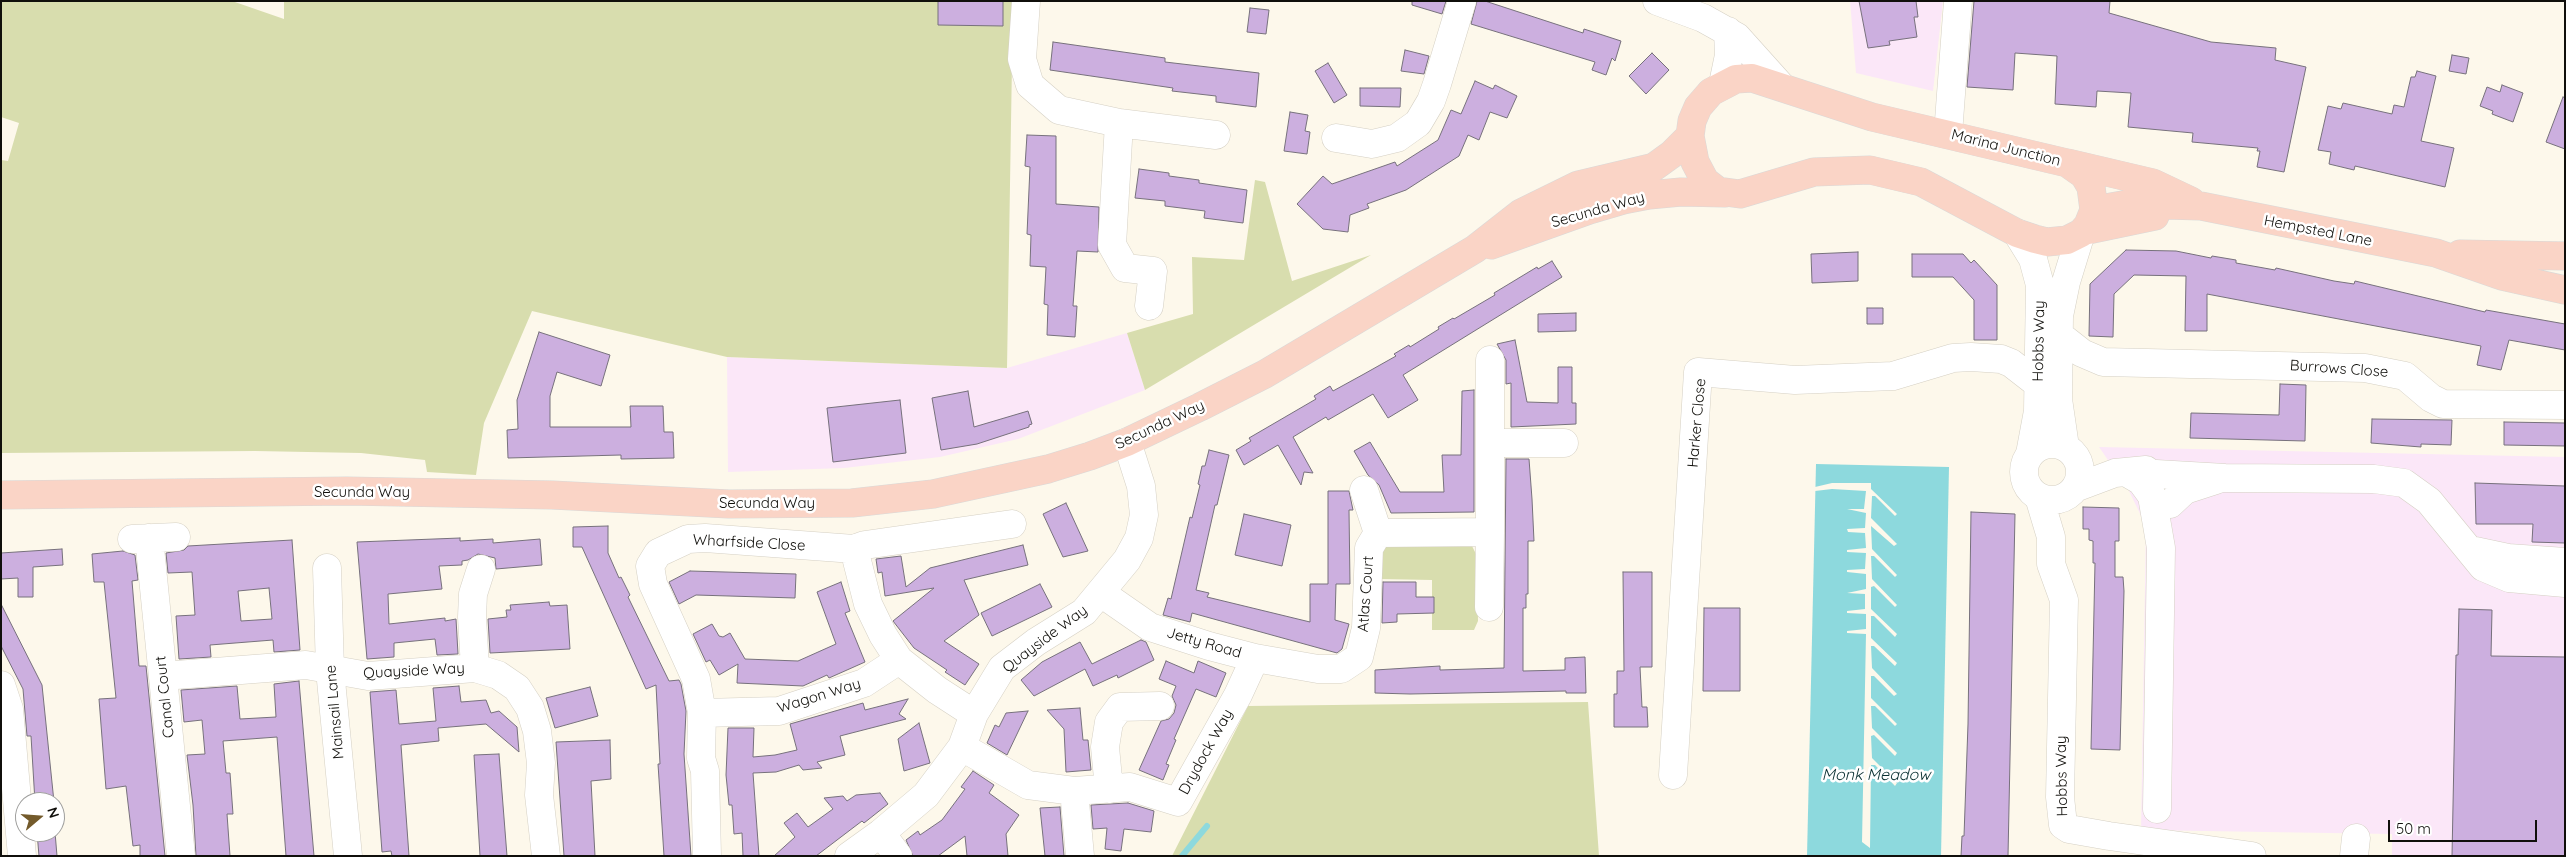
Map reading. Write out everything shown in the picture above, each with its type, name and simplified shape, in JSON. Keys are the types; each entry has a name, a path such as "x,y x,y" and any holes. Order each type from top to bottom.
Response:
{"main road":[{"name":"Marina Junction","path":"1725,193 1710,186 1698,170 1690,136 1698,107 1711,92 1723,84 1736,79 1752,78 1872,116 2067,163 2084,175 2092,187 2086,225"},
{"name":"Secunda Way","path":"1,495 347,491 552,495 729,504 852,503 933,494 1048,469 1127,442 1265,374 1475,250 1521,213 1549,198 1598,178 1654,167 1672,154 1690,136"},
{"name":"Hempsted Lane","path":"2067,163 2153,183 2201,206"},
{"path":"1725,193 1740,194 1814,172 1870,170 1922,182 2017,233 2047,242 2066,240 2086,225"},
{"name":"Secunda Way","path":"1475,250 1623,200 1681,192 1725,193"},
{"name":"Hempsted Lane","path":"2086,225 2128,204 2201,206 2436,253 2502,276 2565,290"},
{"name":"Hempsted Lane","path":"2436,253 2565,256"},
{"path":"2522,254 2565,272"}],"street":[{"path":"1026,1 1022,59 1030,85 1059,110 1119,123 1216,135"},
{"path":"1336,138 1372,144 1397,138 1418,122 1434,92 1462,1"},
{"path":"1657,1 1703,18 1728,32 1748,48 1781,86"},
{"path":"1948,134 1958,1"},
{"path":"1723,84 1728,67 1728,32"},
{"path":"1119,123 1112,246 1125,268 1153,271 1149,306"},
{"name":"Hobbs Way","path":"2049,336 2086,225"},
{"name":"Hobbs Way","path":"2017,233 2025,244 2037,272 2049,336 2048,385 2030,454"},
{"path":"2001,359 2049,336"},
{"name":"Burrows Close","path":"2049,336 2104,362"},
{"name":"Harker Close","path":"1672,775 1698,372 1795,380 1893,376 1953,358 1971,357 2001,359 2048,385"},
{"path":"1490,360 1490,607"},
{"name":"Burrows Close","path":"2048,385 2074,372 2104,362 2365,368 2405,376 2431,398 2443,404 2565,406"},
{"name":"Hobbs Way","path":"2048,385 2070,452"},
{"name":"Quayside Way","path":"849,856 881,833 926,795 962,747 974,714 1002,668 1036,642 1084,612 1127,560 1139,538 1144,515 1141,486 1127,442"},
{"path":"1491,443 1564,443"},
{"path":"2161,548 2169,520 2170,504 2167,492 2133,474 2046,445 2030,454 2024,469 2027,486 2039,497 2055,501 2073,491 2133,474 2225,478 2374,479 2404,483 2428,501 2483,567 2508,578 2565,582"},
{"path":"2070,452 2080,472 2073,491"},
{"path":"2133,474 2152,496 2161,548 2157,809"},
{"path":"2170,504 2185,490 2225,478"},
{"path":"1364,490 1378,533 1490,532"},
{"name":"Hobbs Way","path":"2051,537 2073,491"},
{"name":"Hobbs Way","path":"2039,497 2051,537 2052,564 2064,600 2060,797 2063,825 2069,829 2110,836 2252,856"},
{"name":"Wharfside Close","path":"707,856 705,771 701,758 702,714 696,679 653,584 650,566 658,553 688,539 705,538 854,549 865,545 1012,524"},
{"name":"Atlas Court","path":"1318,668 1341,669 1359,657 1366,628 1369,548 1378,533"},
{"name":"Canal Court","path":"152,538 163,676 181,856"},
{"path":"2469,548 2495,556 2565,562"},
{"path":"854,549 868,604 882,635 899,660 937,690 974,714"},
{"name":"Mainsail Lane","path":"327,568 330,670 348,856"},
{"path":"475,668 472,617 474,594 481,569"},
{"name":"Jetty Road","path":"1101,592 1150,626 1209,646 1255,658 1318,668"},
{"name":"Drydock Way","path":"962,747 1028,785 1074,792 1130,787 1178,802 1238,695 1255,658"},
{"name":"Wagon Way","path":"702,714 779,711 864,683 899,660"},
{"name":"Quayside Way","path":"163,676 306,665 368,676 475,668 498,675 510,681 530,708 537,731 541,763 539,794 546,856"},
{"path":"1,686 9,710 10,820 22,856"},
{"path":"1109,789 1105,747 1109,722 1120,707 1160,706"},
{"path":"1074,792 1080,856"},
{"path":"881,833 898,856"}],"shaded area":[{"path":"1850,1 1943,1 1933,91 1856,73"},
{"path":"1127,333 1145,390 1018,439 940,457 844,468 728,472 727,357 1007,368"},
{"path":"2099,447 2565,457 2565,856 2392,856 2392,834 2141,830 2146,526 2128,489"}],"green space":[{"path":"1,1 232,1 284,19 284,1 1013,1 1007,368 727,357 532,311 484,423 476,475 427,472 425,460 361,453 255,451 1,453 1,160 8,161 19,123 1,117"},
{"path":"1255,180 1265,182 1292,281 1371,255 1145,390 1127,333 1193,314 1192,257 1244,260"},
{"path":"1467,544 1472,546 1477,556 1478,621 1474,630 1432,630 1432,580 1379,579 1380,554 1386,546"},
{"path":"1588,702 1599,856 1172,856 1248,706"}],"water":[{"name":"Monk Meadow","path":"1816,464 1949,467 1941,856 1807,856"}],"pier":[{"path":"1832,483 1871,483 1871,489 1897,514 1895,516 1875,496 1872,496 1871,518 1897,544 1894,546 1871,526 1872,549 1897,575 1895,577 1874,556 1871,556 1872,579 1897,605 1895,607 1874,586 1871,587 1871,609 1897,634 1895,637 1874,616 1871,616 1871,638 1897,663 1895,666 1874,646 1871,646 1872,668 1897,694 1894,696 1874,676 1871,676 1871,698 1897,724 1895,726 1875,706 1871,706 1872,728 1897,753 1895,756 1874,735 1871,736 1872,758 1897,783 1895,786 1875,765 1871,765 1870,848 1862,842 1866,634 1847,633 1847,631 1866,629 1866,614 1847,613 1847,611 1865,609 1865,594 1847,593 1866,589 1866,574 1847,572 1847,570 1865,569 1866,553 1847,552 1847,550 1866,548 1865,533 1848,532 1847,529 1865,528 1866,513 1847,509 1864,509 1866,491 1832,489 1815,491 1815,487"}],"building":[{"path":"938,1 1003,1 1003,26 938,25"},
{"path":"1412,1 1446,1 1442,14 1412,5"},
{"path":"1477,1 1485,1 1583,33 1584,29 1621,41 1615,61 1612,58 1606,75 1592,70 1595,62 1471,24"},
{"path":"1859,1 1916,1 1918,17 1914,17 1917,37 1889,41 1890,45 1868,48"},
{"path":"1974,1 2110,1 2109,13 2211,42 2276,48 2275,60 2306,67 2284,172 2257,167 2260,151 2257,151 2258,148 2192,142 2193,133 2128,127 2131,93 2097,91 2096,107 2055,104 2057,56 2015,53 2013,90 1967,87"},
{"path":"1250,8 1269,10 1266,34 1247,32"},
{"path":"1053,42 1165,58 1165,62 1259,73 1256,107 1216,102 1216,96 1172,91 1173,88 1050,70"},
{"path":"1405,50 1429,56 1424,74 1401,71"},
{"path":"1652,53 1669,70 1646,94 1629,76"},
{"path":"2452,55 2469,58 2466,74 2449,71"},
{"path":"1328,63 1347,95 1334,103 1315,71"},
{"path":"2417,71 2436,76 2421,141 2454,148 2445,187 2355,166 2354,170 2329,164 2331,152 2318,150 2328,106 2341,109 2343,103 2392,114 2394,105 2404,107 2411,77 2415,77"},
{"path":"1475,81 1493,89 1495,85 1517,96 1507,118 1490,112 1479,140 1468,135 1459,156 1406,190 1367,204 1369,208 1350,215 1348,232 1323,229 1297,204 1323,176 1332,184 1395,162 1397,166 1438,140 1451,110 1461,114"},
{"path":"2502,85 2523,93 2513,122 2492,114 2493,111 2480,106 2487,87 2500,92"},
{"path":"1360,88 1401,88 1400,107 1360,106"},
{"path":"2563,97 2565,98 2565,149 2546,142"},
{"path":"1290,112 1308,115 1305,131 1310,132 1307,154 1284,151"},
{"path":"1027,135 1056,136 1056,204 1099,207 1098,252 1077,251 1073,306 1077,306 1075,337 1047,335 1048,305 1044,304 1046,267 1030,266 1031,235 1027,234 1030,167 1025,166"},
{"path":"1139,169 1199,180 1199,183 1247,190 1243,223 1204,218 1205,211 1165,206 1165,201 1135,198"},
{"path":"2126,250 2176,251 2211,258 2212,256 2236,260 2236,263 2275,270 2276,268 2334,281 2354,284 2355,281 2485,312 2486,310 2565,324 2565,350 2509,340 2501,370 2477,365 2481,346 2207,294 2207,331 2185,331 2186,276 2134,275 2114,294 2113,337 2089,336 2090,284"},
{"path":"1858,252 1858,281 1812,283 1811,254"},
{"path":"1912,254 1963,254 1971,263 1974,260 1997,285 1997,340 1974,340 1974,300 1953,277 1912,277"},
{"path":"1552,261 1562,277 1403,375 1418,400 1388,418 1373,394 1328,420 1326,417 1293,437 1313,473 1304,472 1301,485 1278,445 1244,465 1236,450 1251,441 1249,438 1316,399 1314,396 1330,386 1333,391 1396,356 1394,354 1409,345 1410,347 1439,329 1438,327 1495,295 1494,293 1537,267 1538,269"},
{"path":"1867,308 1883,308 1883,324 1867,324"},
{"path":"1576,313 1576,331 1538,332 1538,314"},
{"path":"539,332 610,355 601,386 557,372 550,396 550,427 631,427 630,406 663,406 664,432 673,432 674,458 621,459 621,455 508,458 507,430 518,429 517,400"},
{"path":"1515,340 1527,402 1558,403 1558,367 1572,367 1572,403 1576,403 1576,424 1511,427 1511,383 1506,384 1506,360 1497,344"},
{"path":"2280,384 2306,385 2305,441 2190,438 2191,413 2279,415"},
{"path":"1474,390 1474,512 1391,513 1379,485 1368,475 1354,451 1370,442 1400,492 1444,492 1442,455 1461,455 1462,391"},
{"path":"968,391 974,427 1028,411 1032,424 1029,427 977,444 941,450 932,398"},
{"path":"900,400 906,453 833,462 827,408"},
{"path":"2372,419 2452,420 2451,445 2421,444 2421,447 2371,443"},
{"path":"2504,422 2565,423 2565,446 2504,445"},
{"path":"1209,450 1229,455 1217,505 1215,505 1196,590 1209,593 1207,597 1310,622 1310,584 1328,584 1328,491 1349,491 1353,510 1349,510 1350,584 1336,584 1335,620 1349,624 1342,649 1337,653 1192,613 1190,622 1163,615 1168,598 1171,599 1190,517 1192,518 1200,485 1198,484 1202,466 1205,466"},
{"path":"1506,459 1529,459 1534,541 1528,541 1528,594 1526,594 1526,608 1523,608 1523,671 1565,670 1565,658 1585,657 1586,693 1566,693 1566,691 1375,693 1375,670 1440,666 1440,670 1504,668"},
{"path":"2475,483 2565,486 2565,543 2532,542 2533,524 2476,524"},
{"path":"1066,503 1088,551 1063,557 1043,514"},
{"path":"2083,507 2119,508 2119,541 2115,541 2115,577 2123,577 2124,591 2120,750 2091,749 2095,563 2093,563 2093,541 2089,540 2089,529 2083,529"},
{"path":"1971,512 2015,514 2008,856 1961,856 1962,836 1964,836 1968,724"},
{"path":"1244,514 1291,525 1282,566 1235,555"},
{"path":"608,526 608,553 619,578 621,577 630,595 628,597 669,681 679,680 681,684 686,711 684,754 691,856 664,856 658,764 660,764 656,685 646,689 582,547 573,547 573,527"},
{"path":"460,538 460,541 493,539 493,543 540,539 542,565 496,569 495,558 478,554 462,561 462,565 439,566 442,589 388,594 389,624 445,618 445,621 456,619 458,654 437,655 435,639 394,643 394,657 367,659 357,542"},
{"path":"292,540 300,650 274,652 273,640 210,645 211,657 179,659 176,616 195,615 192,572 168,573 166,553 184,550 188,546","holes":["269,588 272,619 241,621 238,591"]},
{"path":"1023,545 1028,565 964,580 979,615 944,641 979,664 965,685 945,672 947,670 914,648 893,621 934,588 885,596 882,572 878,573 876,559 901,556 906,587 930,568"},
{"path":"62,549 63,565 33,567 33,597 18,597 18,578 1,579 1,553"},
{"path":"123,551 135,555 138,580 132,581 139,666 146,666 165,856 140,856 140,845 133,846 126,786 106,789 99,699 116,698 104,582 94,582 92,554"},
{"path":"690,571 796,574 795,598 696,595 679,604 669,582"},
{"path":"1623,572 1652,572 1652,667 1640,667 1642,707 1647,707 1648,727 1614,727 1614,694 1617,694 1617,671 1624,671"},
{"path":"841,582 850,611 845,613 865,662 829,678 827,675 803,686 737,683 738,664 719,675 710,660 706,662 693,634 712,624 719,636 723,637 730,633 745,659 798,661 836,644 817,592"},
{"path":"1383,582 1416,582 1416,597 1434,597 1434,613 1397,614 1397,622 1382,623"},
{"path":"1040,584 1052,607 992,636 981,613"},
{"path":"549,602 550,606 567,605 570,649 490,653 488,619 507,617 506,610 511,610 510,605"},
{"path":"1,604 42,685 53,792 34,792 31,736 27,736 23,689 1,646"},
{"path":"1704,608 1740,608 1740,691 1703,691"},
{"path":"2459,609 2492,610 2491,656 2565,657 2565,856 2452,856 2456,655 2458,655"},
{"path":"1141,640 1146,642 1154,660 1118,678 1117,675 1093,686 1085,669 1034,696 1021,680 1042,662 1080,642 1092,664"},
{"path":"1166,661 1194,673 1198,661 1226,673 1216,697 1196,689 1174,739 1176,740 1166,764 1169,765 1163,780 1139,770 1161,721 1169,719 1174,713 1176,705 1172,696 1176,686 1159,679"},
{"path":"299,681 314,856 286,856 277,737 223,741 226,773 230,773 233,814 227,814 230,856 196,856 193,805 187,755 205,754 202,720 184,722 181,690 237,686 240,719 276,717 274,684"},
{"path":"459,686 461,702 486,700 491,713 499,711 517,727 519,752 486,724 438,728 439,741 401,745 409,856 392,856 391,851 382,852 370,692 396,690 399,724 436,721 433,688"},
{"path":"590,687 598,716 555,728 546,698"},
{"path":"908,699 899,714 906,719 840,736 845,755 817,762 822,768 803,770 799,765 776,772 753,773 759,856 743,856 742,833 734,834 732,805 729,805 726,775 728,728 754,728 753,757 775,755 797,750 790,724 863,703 865,710"},
{"path":"1080,708 1083,740 1088,740 1091,770 1066,772 1064,729 1047,710"},
{"path":"1028,711 1007,755 987,743 995,725 999,727 1006,713"},
{"path":"919,723 930,763 904,771 898,739"},
{"path":"610,740 611,779 591,781 595,856 564,856 556,742"},
{"path":"499,754 507,856 480,856 474,755"},
{"path":"973,771 994,785 989,793 1019,815 1006,834 1008,856 967,856 965,836 938,856 913,856 906,840 918,831 920,835 942,820 965,789 961,787"},
{"path":"880,793 888,804 816,856 774,856 795,837 784,823 797,813 808,827 833,809 824,798 843,796 847,801 856,795"},
{"path":"1128,803 1154,811 1151,832 1124,829 1121,851 1105,849 1107,828 1093,829 1091,805"},
{"path":"1060,807 1064,856 1045,856 1040,808"},
{"path":"38,842 56,842 57,856 39,856"}],"waterway":[{"path":"1182,856 1207,826"}]}
